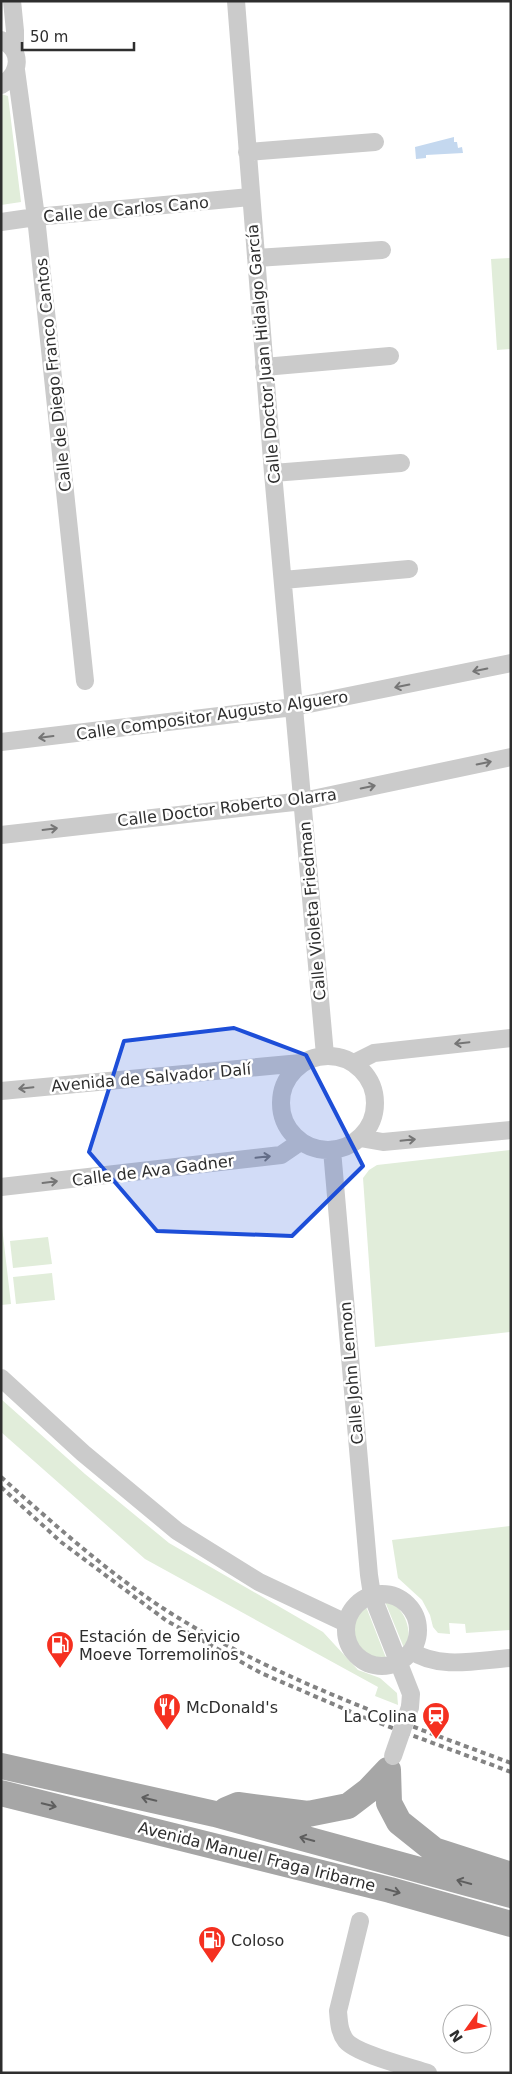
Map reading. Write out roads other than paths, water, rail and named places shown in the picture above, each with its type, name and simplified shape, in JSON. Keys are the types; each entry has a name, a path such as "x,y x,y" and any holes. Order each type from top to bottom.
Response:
{"main road":[{"path":"348,1806 369,1790 390,1763"},
{"path":"390,1763 389,1804 399,1822"},
{"name":"Avenida Manuel Fraga Iribarne","path":"1,1766 215,1814 511,1895"},
{"name":"Avenida Manuel Fraga Iribarne","path":"1,1793 390,1890 511,1924"},
{"path":"215,1814 238,1805 308,1814 348,1806 370,1807 399,1822 434,1850 511,1875"}],"street":[{"path":"8,46 15,31 12,1"},
{"name":"Calle Doctor Juan Hidalgo García","path":"236,1 250,197 294,707"},
{"name":"Calle de Diego Franco Cantos","path":"8,46 17,61 16,70 36,217 85,681"},
{"path":"1,85 16,70"},
{"path":"247,152 375,142"},
{"name":"Calle de Carlos Cano","path":"1,222 250,197"},
{"path":"256,258 382,250"},
{"path":"264,366 390,356"},
{"path":"273,472 400,463"},
{"path":"283,580 409,569"},
{"name":"Calle Compositor Augusto Alguero","path":"1,742 294,707 511,664"},
{"name":"Calle Violeta Friedman","path":"294,707 325,1055"},
{"name":"Calle Doctor Roberto Olarra","path":"1,835 303,801 511,757"},
{"path":"354,1063 374,1053 511,1038"},
{"path":"325,1055 340,1057 354,1063 365,1073 372,1085 375,1099 371,1120 360,1138 347,1147 332,1150 310,1147 300,1142 289,1131 282,1117 280,1102 283,1087 290,1073 301,1063 313,1057 325,1055"},
{"name":"Avenida de Salvador Dalí","path":"1,1091 301,1063"},
{"path":"360,1138 383,1142 511,1130"},
{"name":"Calle de Ava Gadner","path":"1,1188 281,1155 300,1142"},
{"name":"Calle John Lennon","path":"332,1150 372,1595 411,1694 410,1707 390,1763"},
{"path":"1,1378 83,1453 177,1531 259,1582 346,1623"},
{"path":"372,1595 394,1596 404,1601 416,1619 418,1630 412,1651 398,1663 387,1666 375,1666 355,1656 349,1646 345,1635 346,1623 355,1605 372,1595"},
{"path":"412,1651 423,1659 453,1662 511,1658"},
{"path":"360,1921 338,2011 339,2027 344,2039 350,2045 364,2052 428,2073"}],"water":[{"path":"454,137 454,142 457,142 458,148 462,147 463,153 426,155 426,158 416,159 415,147"}],"railway":[{"path":"1,1477 84,1549 127,1583 172,1614 212,1637 253,1659 337,1697 511,1763"},
{"path":"1,1487 61,1542 167,1621 261,1673 363,1717 511,1772"}],"place":[{"name":"Estación de Servicio Moeve Torremolinos","path":"60,1669"},
{"name":"McDonald's","path":"167,1731"},
{"name":"La Colina","path":"436,1740"},
{"name":"Coloso","path":"212,1964"}]}
